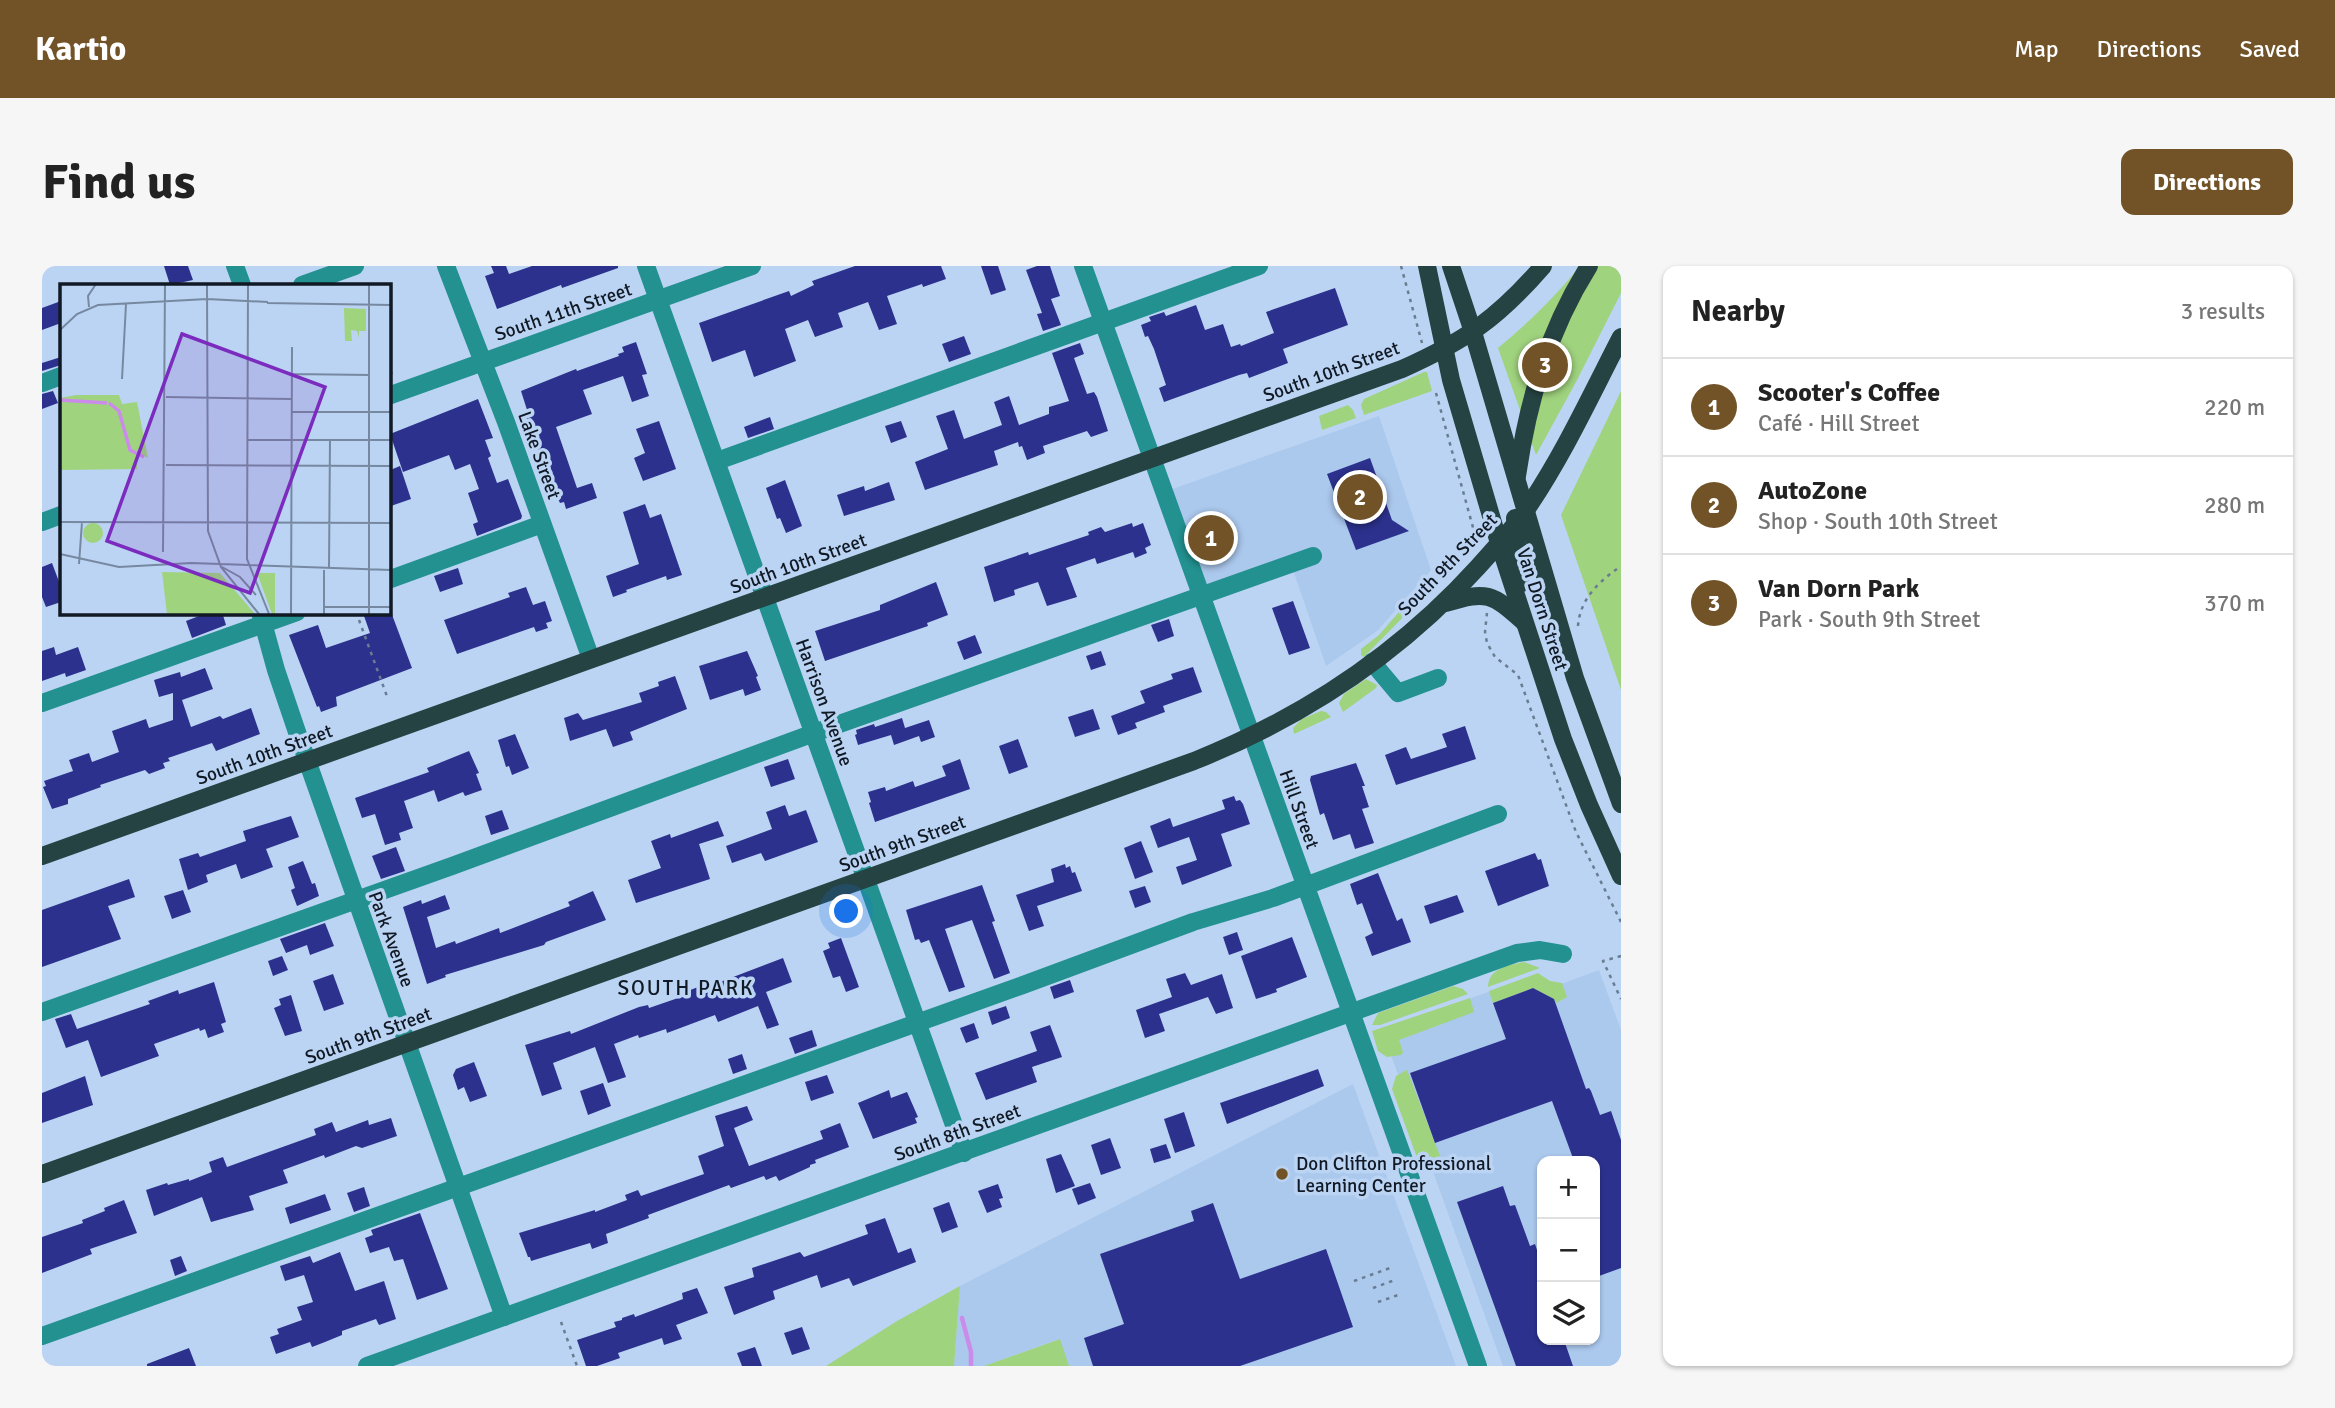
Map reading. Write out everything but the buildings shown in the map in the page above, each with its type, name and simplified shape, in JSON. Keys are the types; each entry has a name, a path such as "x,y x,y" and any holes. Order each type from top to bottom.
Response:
{"main road":[{"name":"Van Dorn Street","path":"1427,266 1456,399 1499,543 1576,772 1621,876"},
{"name":"Van Dorn Street","path":"1451,266 1517,481 1520,517 1621,804"},
{"name":"South 10th Street","path":"42,856 1354,387 1426,358 1473,332 1522,290 1543,266"},
{"path":"1517,481 1526,419 1538,373 1565,307 1588,266"},
{"name":"South 9th Street","path":"42,1174 1194,761 1251,736 1324,696 1372,662 1443,604 1483,561 1520,517 1564,446 1621,337"},
{"path":"1520,517 1521,590 1533,646"},
{"path":"1443,604 1470,596 1489,596 1526,624"}],"street":[{"path":"235,266 242,284"},
{"path":"305,284 355,266"},
{"name":"Lake Street","path":"446,266 590,659"},
{"name":"Harrison Avenue","path":"646,266 964,1153"},
{"name":"South 11th Street","path":"390,395 752,266"},
{"name":"Hill Street","path":"1083,266 1479,1366"},
{"path":"716,461 1259,266"},
{"path":"42,383 60,376"},
{"path":"42,522 60,515"},
{"path":"390,579 542,524"},
{"path":"42,1012 1313,556"},
{"path":"42,703 261,619 287,614"},
{"name":"Park Avenue","path":"261,619 355,899 505,1317"},
{"path":"1372,662 1398,693 1438,678"},
{"path":"42,1336 1193,922 1273,898 1498,814"},
{"name":"South 8th Street","path":"367,1366 1517,953 1540,950 1563,954"}],"path":[{"path":"1401,266 1426,358"},
{"path":"390,370 392,374"},
{"path":"1435,391 1483,561"},
{"path":"1579,632 1578,622 1587,598 1601,580 1621,566"},
{"path":"1489,596 1485,632 1488,643 1495,657 1518,675 1576,832 1621,922"},
{"path":"359,620 388,699"},
{"path":"1621,956 1603,961 1621,999"},
{"path":"1354,1281 1391,1268"},
{"path":"1373,1288 1395,1280"},
{"path":"1378,1302 1401,1294"},
{"path":"561,1322 577,1366"}],"shaded area":[{"path":"1379,416 1431,570 1377,631 1326,666 1291,564 1201,597 1164,492"},
{"path":"1599,970 1621,1030 1621,1366 1503,1366 1382,1030 1536,975 1556,986"},
{"name":"Don Clifton Professional Learning Center","path":"1353,1084 1456,1366 1069,1366 1059,1339 984,1366 954,1366 960,1286"}],"green space":[{"path":"1580,266 1621,266 1621,293 1536,455 1498,348 1541,309"},
{"path":"1427,372 1432,391 1364,415 1361,405 1364,399"},
{"path":"1621,391 1621,690 1561,515"},
{"path":"1348,405 1356,418 1322,430 1319,416"},
{"path":"1411,598 1414,603 1410,610 1364,657 1361,655 1361,649 1379,635"},
{"path":"1366,679 1377,685 1376,688 1343,712 1339,703 1344,694"},
{"path":"1321,711 1331,717 1294,734 1293,728 1302,719"},
{"path":"1524,962 1540,968 1488,987 1495,972"},
{"path":"1538,973 1550,981 1562,983 1567,997 1556,1003 1554,999 1533,988 1493,1003 1489,991"},
{"path":"1453,986 1468,994 1380,1025 1372,1025 1378,1013"},
{"path":"1470,998 1474,1012 1399,1040 1403,1052 1401,1055 1387,1057 1378,1051 1372,1031"},
{"path":"1407,1070 1442,1161 1435,1166 1425,1164 1416,1155 1392,1089 1396,1076"},
{"path":"960,1286 954,1366 826,1366 897,1321"},
{"path":"1060,1339 1069,1366 984,1366"}],"waterway":[{"path":"962,1318 971,1352 971,1366"}],"place":[{"name":"Van Dorn Park","path":"1545,365"},
{"name":"AutoZone","path":"1360,497"},
{"name":"Scooter's Coffee","path":"1211,538"},
{"name":"Don Clifton Professional Learning Center","path":"1282,1174"}],"district":[{"name":"SOUTH PARK","path":"686,988"}]}
